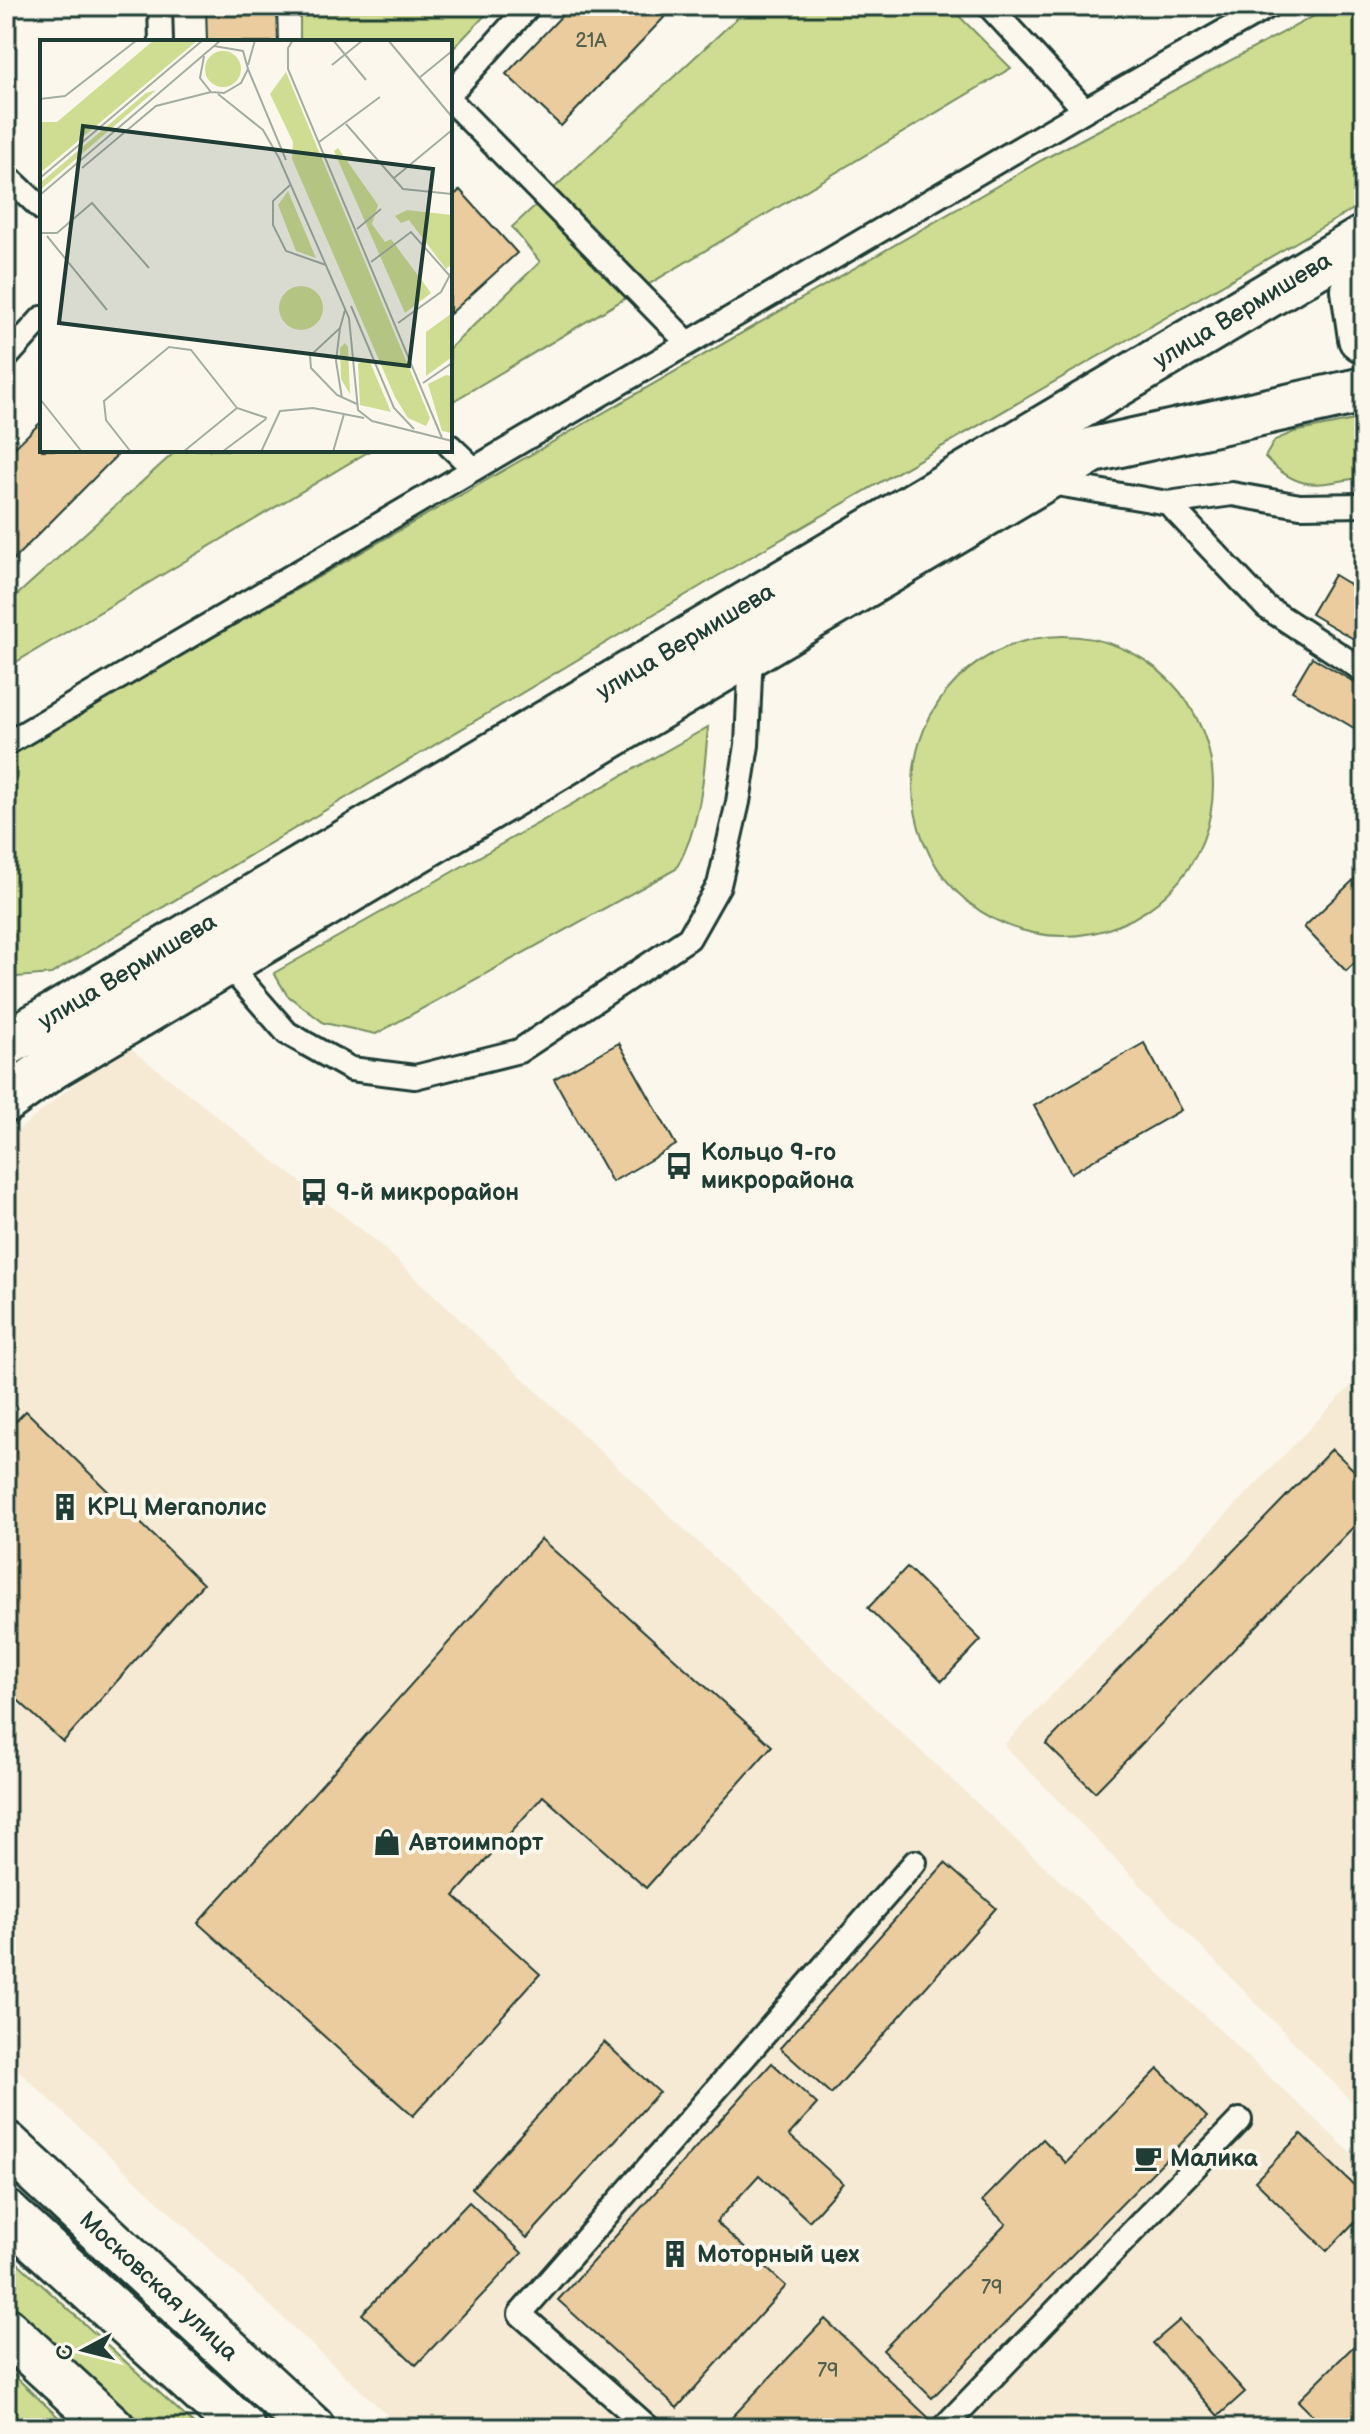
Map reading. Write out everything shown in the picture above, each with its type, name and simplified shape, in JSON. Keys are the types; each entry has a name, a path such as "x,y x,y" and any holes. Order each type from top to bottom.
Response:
{"main road":[{"name":"улица Вермишева","path":"6,1044 1364,238"},
{"path":"1364,266 1354,290 1361,338 1364,340"},
{"name":"улица Вермишева","path":"6,1100 53,1066 1093,450 1364,390"},
{"name":"Московская улица","path":"6,2144 312,2428"},
{"name":"Московская улица","path":"6,2213 242,2428"},
{"path":"6,2330 112,2428"}],"lane":[{"path":"160,6 161,40"},
{"path":"452,95 529,6"},
{"path":"989,6 1085,110"},
{"path":"6,744 1085,110 1269,6"},
{"path":"452,99 688,343"},
{"path":"6,175 40,207"},
{"path":"6,358 40,320"},
{"path":"452,448 474,469"},
{"path":"1040,481 1168,503 1232,494 1300,506 1364,505"},
{"path":"1168,503 1266,607 1364,671"},
{"path":"226,963 287,1033 351,1069 415,1077 519,1051 689,938 719,885 738,802 747,745 751,652"},
{"path":"649,2428 520,2314 915,1862"},
{"path":"943,2428 1240,2120"}],"shaded area":[{"path":"130,1048 376,1241 1364,2165 1364,2428 401,2428 6,2059 6,1140 94,1068"},
{"path":"1364,1372 1364,2114 1004,1745"}],"green space":[{"path":"300,6 494,6 452,50 452,40 300,40"},
{"path":"750,6 949,6 1011,68 452,402 452,346 540,262 512,227"},
{"path":"1333,6 1364,6 1364,203 716,577 51,974 6,978 6,757 1042,160"},
{"path":"1364,418 1364,477 1311,484 1289,477 1265,457 1275,440 1294,432"},
{"path":"175,452 368,452 6,668 6,605"},
{"path":"1078,636 1107,642 1134,653 1158,670 1179,691 1202,728 1211,757 1211,815 1196,857 1179,881 1158,902 1134,919 1107,930 1078,936 1048,936 1019,930 992,919 968,902 938,870 924,844 915,815 913,771 919,742 930,715 947,691 979,661 1005,647 1034,638"},
{"path":"708,727 696,818 676,869 376,1034 324,1023 287,995 274,973"},
{"path":"6,2252 198,2428 147,2428 6,2298"},
{"path":"6,2368 70,2428 6,2428"}],"building":[{"path":"206,6 277,6 278,40 207,40"},
{"path":"571,6 675,6 561,126 506,74"},
{"path":"460,190 517,253 452,312 452,197"},
{"path":"40,423 40,452 120,452 6,567 6,456"},
{"path":"1334,575 1364,593 1364,645 1311,614"},
{"path":"1312,657 1364,688 1364,734 1292,691"},
{"path":"1364,870 1364,954 1346,971 1304,927"},
{"path":"619,1043 676,1145 612,1182 554,1079"},
{"path":"1144,1043 1181,1110 1071,1173 1034,1106"},
{"name":"КРЦ Мегаполис","path":"26,1411 203,1584 63,1742 6,1689 6,1431"},
{"path":"1332,1449 1364,1480 1364,1516 1095,1792 1046,1744"},
{"name":"Автоимпорт","path":"541,1539 772,1746 646,1888 543,1796 454,1896 540,1974 413,2116 198,1923"},
{"path":"907,1567 981,1640 942,1681 868,1608"},
{"path":"945,1863 996,1908 831,2094 780,2048"},
{"path":"604,2042 659,2092 527,2238 472,2188"},
{"name":"Моторный цех","path":"772,2063 817,2104 789,2135 843,2183 809,2221 759,2175 716,2222 786,2286 677,2408 558,2300"},
{"path":"1158,2069 1207,2117 932,2398 883,2350 1006,2224 982,2201 1043,2139 1066,2163"},
{"path":"1301,2134 1364,2195 1364,2212 1327,2251 1255,2181"},
{"path":"469,2202 522,2253 416,2365 362,2314"},
{"path":"825,2319 931,2420 923,2428 722,2428"},
{"path":"1180,2320 1245,2392 1218,2416 1153,2343"},
{"path":"1364,2336 1364,2428 1325,2428 1298,2401"}],"railway":[{"path":"6,2418 17,2428"}],"place":[{"name":"Кольцо 9-го микрорайона","path":"679,1166"},
{"name":"9-й микрорайон","path":"314,1192"},
{"name":"КРЦ Мегаполис","path":"65,1507"},
{"name":"Автоимпорт","path":"387,1842"},
{"name":"Малика","path":"1148,2158"},
{"name":"Моторный цех","path":"675,2254"}]}
